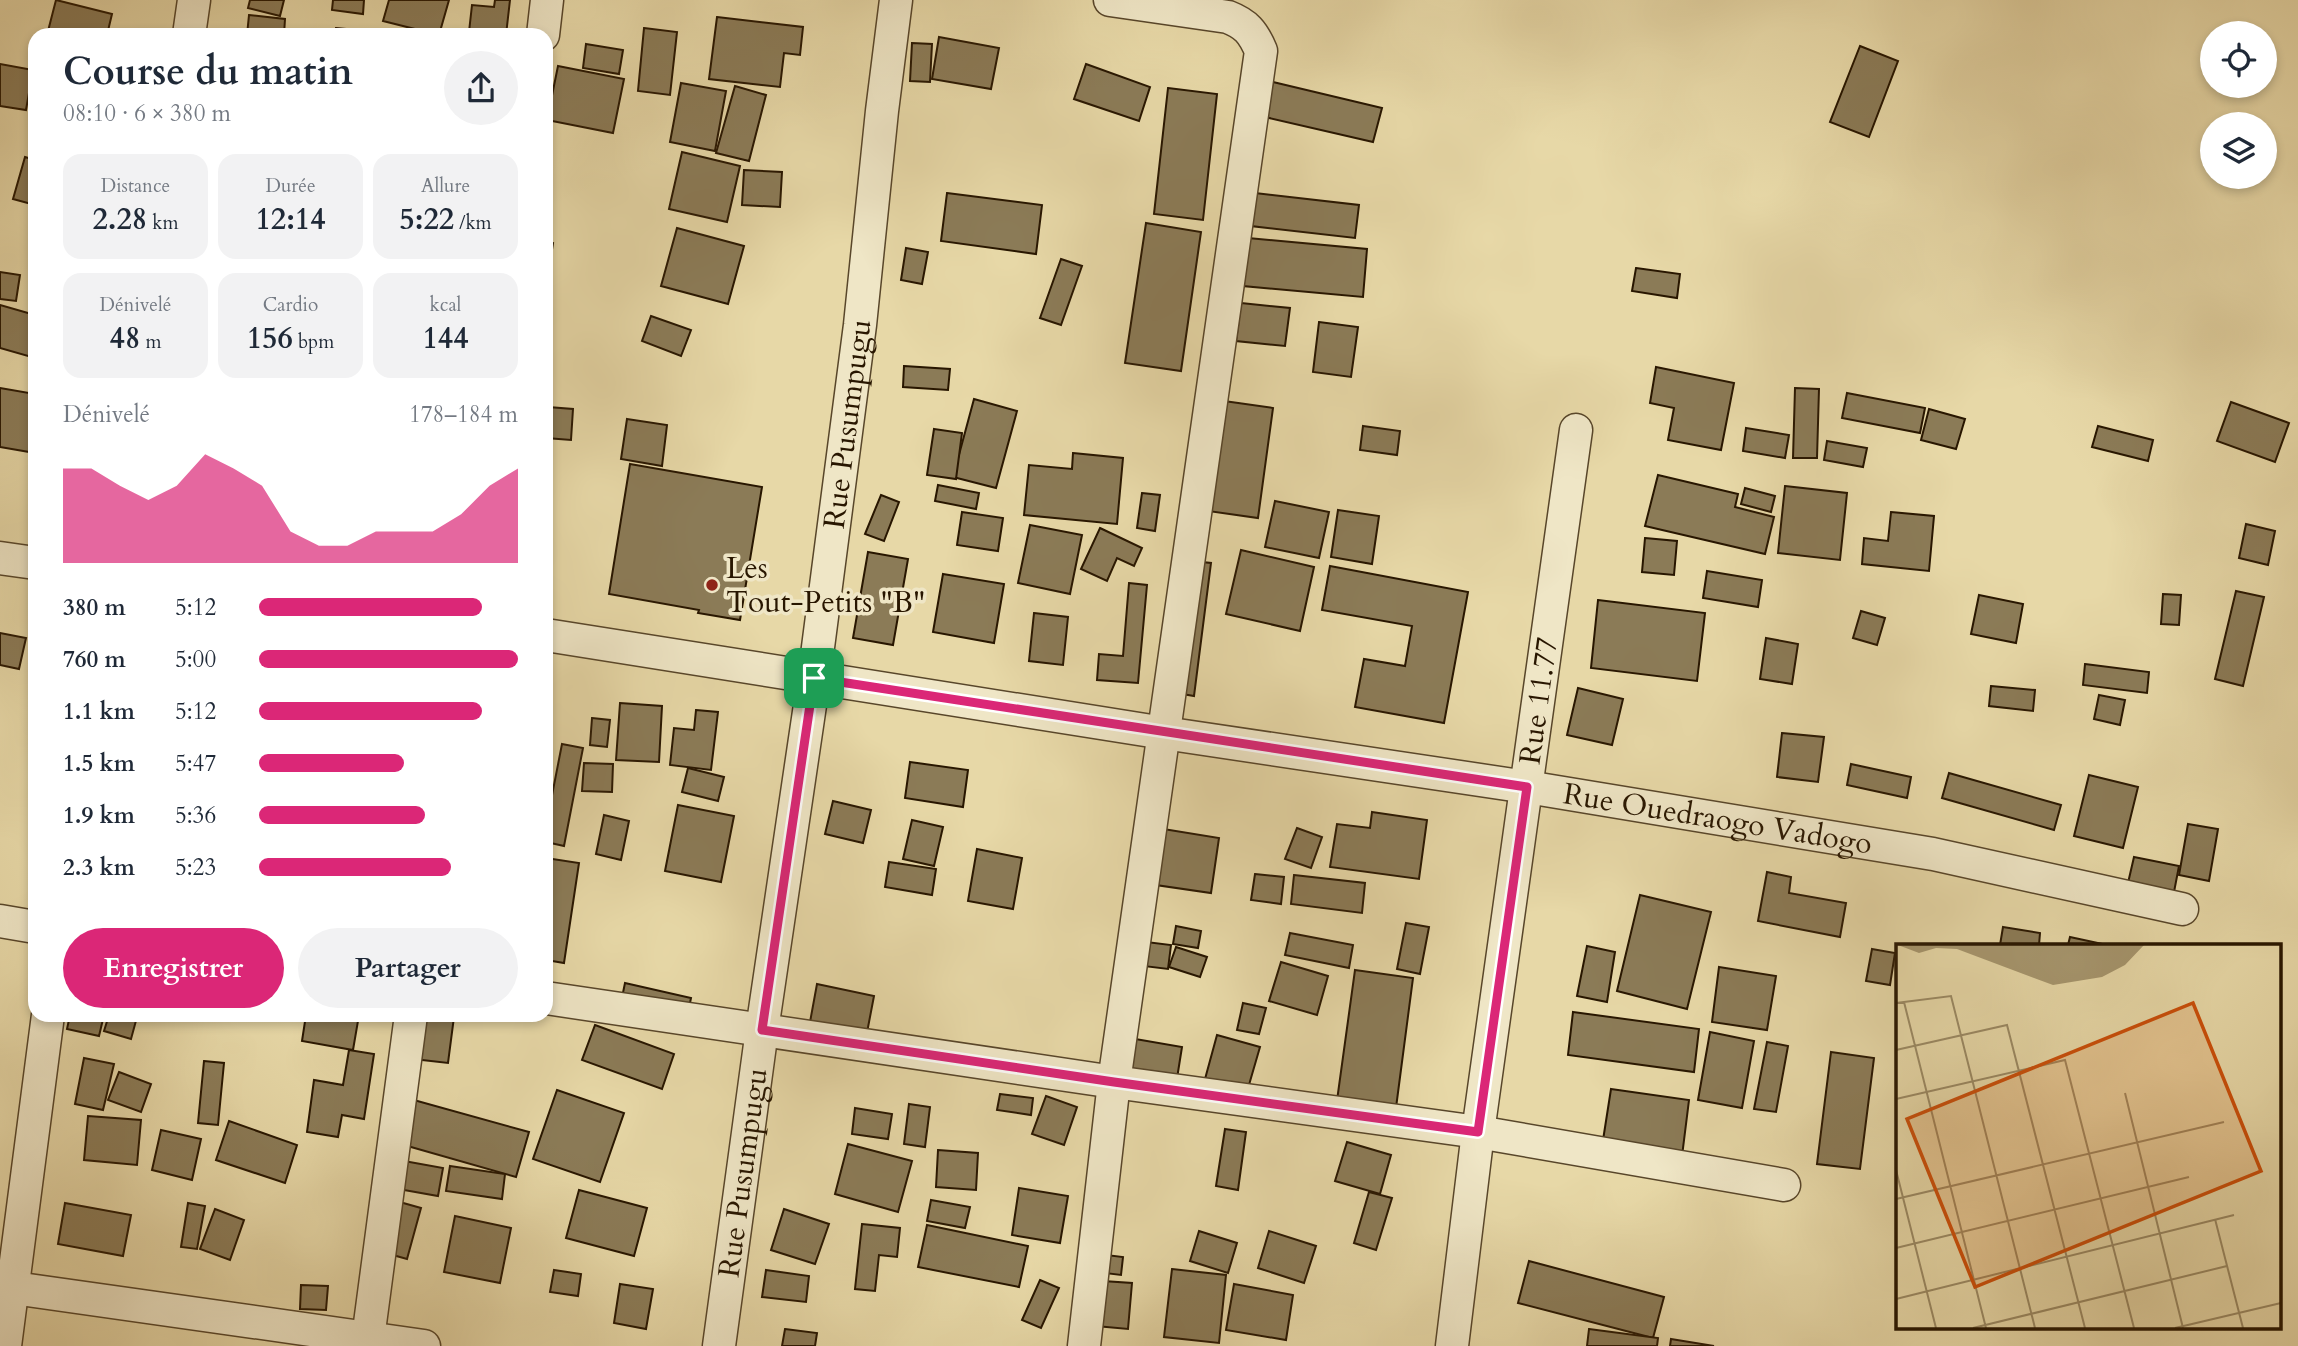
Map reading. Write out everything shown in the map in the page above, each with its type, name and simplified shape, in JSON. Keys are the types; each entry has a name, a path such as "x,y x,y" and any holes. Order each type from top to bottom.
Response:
{"street":[{"path":"190,28 194,0"},
{"path":"544,28 547,0"},
{"name":"Rue Pusumpugu","path":"719,1346 814,678 860,325 896,0"},
{"path":"1084,1346 1114,1082 1261,51 1254,34 1244,23 1228,17 1110,0"},
{"name":"Rue 11.77","path":"1452,1346 1478,1132 1576,430"},
{"path":"0,558 28,561"},
{"name":"Rue Ouedraogo Vadogo","path":"553,636 1164,733 1527,787 1933,854 2182,909"},
{"path":"0,922 28,926"},
{"path":"553,999 1114,1082 1478,1132 1784,1185"},
{"path":"5,1346 6,1287 47,1022"},
{"path":"368,1342 410,1022"},
{"path":"6,1287 368,1342 424,1346"}],"building":[{"path":"56,0 112,14 109,28 49,28"},
{"path":"250,0 284,0 280,16 248,8"},
{"path":"333,0 364,0 363,14 332,10"},
{"path":"389,0 449,0 441,28 411,28 383,21"},
{"path":"495,0 510,0 507,28 469,28 472,5 494,7"},
{"path":"249,15 285,19 284,28 248,28"},
{"path":"717,17 803,27 800,55 784,53 780,87 709,79"},
{"path":"644,28 677,32 670,95 638,91"},
{"path":"939,37 999,48 991,89 932,79"},
{"path":"912,43 932,44 930,82 910,81"},
{"path":"586,44 623,50 619,74 583,68"},
{"path":"1860,46 1898,61 1869,137 1830,122"},
{"path":"0,64 28,69 26,110 0,106"},
{"path":"1086,64 1150,87 1139,121 1074,99"},
{"path":"558,66 624,79 613,133 553,121 553,91"},
{"path":"1273,82 1382,108 1373,142 1265,117"},
{"path":"681,83 726,91 715,151 670,142"},
{"path":"735,86 766,95 749,161 716,153"},
{"path":"1168,88 1217,94 1203,220 1154,214"},
{"path":"682,152 740,166 727,222 669,209"},
{"path":"25,157 28,158 28,203 13,199"},
{"path":"744,170 782,172 780,207 742,205"},
{"path":"947,193 1042,205 1036,254 941,241"},
{"path":"1255,193 1359,205 1355,238 1251,226"},
{"path":"1146,223 1201,232 1181,371 1125,363"},
{"path":"677,228 744,246 728,304 661,286"},
{"path":"1248,238 1367,249 1363,297 1243,286"},
{"path":"906,248 928,252 922,284 901,280"},
{"path":"1061,259 1082,266 1061,325 1040,318"},
{"path":"1636,268 1680,274 1677,298 1632,291"},
{"path":"0,272 20,275 16,301 0,299"},
{"path":"1241,303 1290,308 1285,346 1236,341"},
{"path":"0,305 28,313 28,356 0,348"},
{"path":"651,316 691,330 681,356 642,341"},
{"path":"1319,322 1358,327 1351,377 1313,372"},
{"path":"904,366 950,369 948,390 903,387"},
{"path":"1656,367 1734,383 1721,450 1668,440 1674,408 1650,403"},
{"path":"0,388 28,393 28,452 0,447"},
{"path":"1795,388 1819,389 1817,458 1793,458"},
{"path":"1847,393 1925,408 1920,433 1842,418"},
{"path":"974,399 1017,411 996,488 953,477"},
{"path":"1224,401 1273,408 1258,518 1208,511"},
{"path":"2231,402 2289,423 2275,462 2217,441"},
{"path":"553,407 573,409 571,440 553,439"},
{"path":"1929,409 1965,419 1956,449 1921,440"},
{"path":"627,419 667,425 662,466 621,459"},
{"path":"1363,426 1400,431 1397,455 1360,450"},
{"path":"2098,426 2153,440 2148,461 2092,447"},
{"path":"1746,428 1789,435 1785,458 1743,451"},
{"path":"934,429 962,433 956,479 927,475"},
{"path":"1827,441 1867,448 1863,467 1824,460"},
{"path":"1073,453 1123,458 1117,524 1024,515 1029,465 1072,469"},
{"path":"630,464 762,487 740,620 609,594"},
{"path":"1658,475 1738,494 1735,507 1774,517 1765,554 1645,526"},
{"path":"938,485 979,493 976,509 935,501"},
{"path":"1785,486 1847,493 1840,560 1778,553"},
{"path":"1745,488 1775,496 1771,512 1741,504"},
{"path":"1142,493 1160,495 1155,531 1137,528"},
{"path":"881,495 899,502 884,541 865,534"},
{"path":"1275,501 1329,512 1319,558 1265,547"},
{"path":"1338,510 1379,516 1372,564 1331,557"},
{"path":"962,512 1003,518 998,551 957,545"},
{"path":"1891,512 1934,516 1929,571 1862,564 1864,538 1888,541"},
{"path":"2246,524 2275,531 2268,565 2239,558"},
{"path":"1030,525 1082,535 1070,594 1018,583"},
{"path":"1100,528 1142,548 1134,566 1117,558 1107,581 1081,569"},
{"path":"1645,538 1677,541 1674,575 1642,572"},
{"path":"1241,550 1314,567 1300,631 1226,614"},
{"path":"868,552 908,559 893,645 853,638"},
{"path":"1182,560 1211,563 1194,696 1165,691"},
{"path":"1330,566 1468,592 1444,723 1355,707 1364,659 1405,666 1412,626 1322,610"},
{"path":"1707,571 1762,580 1758,607 1703,598"},
{"path":"943,574 1004,584 994,643 933,632"},
{"path":"1129,583 1147,585 1138,683 1097,680 1099,654 1123,656"},
{"path":"2236,591 2264,597 2243,686 2215,679"},
{"path":"2163,594 2181,595 2179,625 2161,624"},
{"path":"1979,595 2023,604 2016,643 1971,634"},
{"path":"1598,600 1705,613 1697,681 1591,668"},
{"path":"1861,611 1885,618 1877,645 1853,638"},
{"path":"1034,613 1068,617 1063,665 1029,661"},
{"path":"0,633 26,638 19,669 0,665"},
{"path":"1766,638 1798,644 1792,684 1760,679"},
{"path":"2085,664 2149,672 2147,693 2083,685"},
{"path":"1991,686 2035,690 2033,711 1989,706"},
{"path":"1578,688 1623,699 1612,745 1567,735"},
{"path":"2099,695 2125,700 2120,725 2094,719"},
{"path":"620,703 662,706 659,762 616,760"},
{"path":"696,710 718,712 711,770 670,765 674,728 694,730"},
{"path":"592,718 610,720 607,747 590,745"},
{"path":"1782,733 1824,737 1818,782 1777,777"},
{"path":"562,744 583,748 564,846 553,844 553,790"},
{"path":"910,762 968,770 963,807 905,798"},
{"path":"584,763 613,764 612,792 582,791"},
{"path":"1851,764 1911,777 1907,798 1847,785"},
{"path":"688,768 724,777 718,801 682,792"},
{"path":"1949,773 2061,805 2054,830 1942,798"},
{"path":"2089,775 2138,787 2123,848 2074,836"},
{"path":"833,801 871,810 863,843 825,834"},
{"path":"678,805 734,816 721,882 665,871"},
{"path":"1372,812 1427,820 1419,879 1330,867 1337,824 1370,828"},
{"path":"604,815 629,821 621,860 596,854"},
{"path":"912,820 943,827 934,866 903,859"},
{"path":"2188,824 2218,829 2209,881 2179,875"},
{"path":"1145,826 1219,838 1211,893 1156,885"},
{"path":"1297,828 1322,837 1311,868 1285,859"},
{"path":"977,849 1022,858 1013,909 968,901"},
{"path":"2134,857 2179,866 2174,892 2128,883"},
{"path":"553,859 579,863 564,963 553,961"},
{"path":"889,862 936,869 932,895 885,887"},
{"path":"1767,872 1791,877 1789,893 1846,903 1840,937 1758,921"},
{"path":"1255,874 1284,877 1281,904 1251,900"},
{"path":"1294,875 1365,883 1362,913 1291,904"},
{"path":"1640,895 1711,912 1687,1009 1617,991"},
{"path":"1406,923 1429,927 1420,974 1397,969"},
{"path":"1176,926 1201,931 1198,948 1173,944"},
{"path":"2003,927 2040,933 2039,944 2000,944"},
{"path":"1290,933 1353,945 1349,968 1285,955"},
{"path":"2070,937 2102,944 2068,944"},
{"path":"1130,940 1171,945 1168,969 1127,964"},
{"path":"1587,946 1615,952 1607,1002 1577,996"},
{"path":"1176,947 1207,957 1200,977 1169,967"},
{"path":"1872,949 1895,953 1890,985 1866,981"},
{"path":"1281,962 1328,976 1317,1015 1269,1001"},
{"path":"1719,967 1776,976 1767,1030 1712,1022"},
{"path":"1355,970 1413,978 1394,1123 1335,1115"},
{"path":"625,983 691,998 685,1027 619,1012"},
{"path":"817,984 874,996 865,1043 808,1033"},
{"path":"1243,1003 1266,1008 1259,1034 1237,1030"},
{"path":"1573,1012 1699,1029 1694,1072 1568,1055"},
{"path":"68,1022 102,1022 99,1036 67,1029"},
{"path":"107,1022 136,1022 131,1039 104,1031"},
{"path":"305,1022 358,1022 353,1050 302,1041"},
{"path":"410,1022 453,1022 448,1063 405,1058"},
{"path":"595,1025 674,1054 662,1089 582,1060"},
{"path":"1710,1032 1754,1041 1742,1108 1698,1100"},
{"path":"1217,1035 1260,1047 1244,1102 1202,1090"},
{"path":"1118,1036 1182,1047 1175,1091 1111,1081"},
{"path":"1767,1042 1788,1046 1776,1112 1754,1109"},
{"path":"349,1050 374,1054 364,1119 342,1115 338,1137 307,1132 314,1080 343,1085"},
{"path":"1831,1052 1874,1058 1860,1169 1817,1164"},
{"path":"84,1058 114,1064 103,1110 75,1104"},
{"path":"204,1061 224,1063 218,1125 198,1123"},
{"path":"119,1072 151,1084 141,1112 108,1100"},
{"path":"1611,1089 1689,1100 1681,1164 1601,1153"},
{"path":"557,1090 624,1113 600,1182 533,1159"},
{"path":"1000,1094 1033,1098 1031,1115 997,1110"},
{"path":"1046,1096 1077,1107 1064,1145 1032,1134"},
{"path":"403,1097 529,1132 516,1177 390,1141"},
{"path":"909,1104 930,1107 925,1147 904,1144"},
{"path":"855,1108 892,1114 888,1139 852,1134"},
{"path":"88,1116 141,1120 137,1165 84,1160"},
{"path":"229,1121 297,1145 285,1183 216,1160"},
{"path":"1225,1129 1246,1132 1238,1190 1216,1186"},
{"path":"161,1130 201,1139 192,1180 152,1170"},
{"path":"1347,1142 1391,1155 1380,1194 1335,1181"},
{"path":"848,1144 912,1161 898,1212 835,1194"},
{"path":"938,1150 978,1153 976,1190 936,1187"},
{"path":"393,1159 443,1168 438,1196 387,1187"},
{"path":"450,1166 505,1174 502,1199 446,1191"},
{"path":"1019,1188 1068,1196 1060,1243 1012,1235"},
{"path":"579,1190 647,1208 634,1256 566,1238"},
{"path":"1369,1192 1392,1198 1376,1250 1354,1243"},
{"path":"389,1199 421,1208 407,1259 375,1250"},
{"path":"931,1200 970,1207 965,1228 927,1221"},
{"path":"65,1203 131,1215 123,1256 58,1244"},
{"path":"188,1203 205,1206 197,1249 181,1247"},
{"path":"215,1209 244,1220 230,1260 200,1249"},
{"path":"784,1209 829,1224 815,1264 771,1250"},
{"path":"455,1216 511,1228 500,1283 444,1272"},
{"path":"862,1224 900,1228 897,1257 879,1255 875,1291 855,1289"},
{"path":"927,1225 1028,1246 1019,1287 918,1267"},
{"path":"1199,1231 1237,1243 1228,1273 1190,1261"},
{"path":"1269,1231 1316,1246 1304,1283 1258,1268"},
{"path":"1090,1253 1123,1257 1121,1275 1088,1271"},
{"path":"1529,1261 1664,1297 1653,1338 1518,1303"},
{"path":"1172,1269 1226,1275 1219,1343 1164,1337"},
{"path":"554,1270 581,1274 578,1296 550,1292"},
{"path":"766,1270 809,1276 806,1302 762,1297"},
{"path":"1040,1280 1059,1288 1041,1328 1022,1320"},
{"path":"1088,1280 1132,1283 1128,1329 1085,1325"},
{"path":"620,1284 653,1289 646,1329 614,1323"},
{"path":"1234,1284 1293,1295 1286,1340 1226,1330"},
{"path":"301,1285 328,1286 326,1310 300,1309"},
{"path":"785,1329 817,1333 815,1346 782,1346"},
{"path":"1589,1329 1658,1338 1657,1346 1587,1346"},
{"path":"1671,1339 1714,1346 1670,1346"}],"place":[{"name":"Les Tout-Petits \"B\"","path":"712,585"}],"route":[{"path":"814,678 1527,787 1478,1132 762,1030 814,678"}]}
